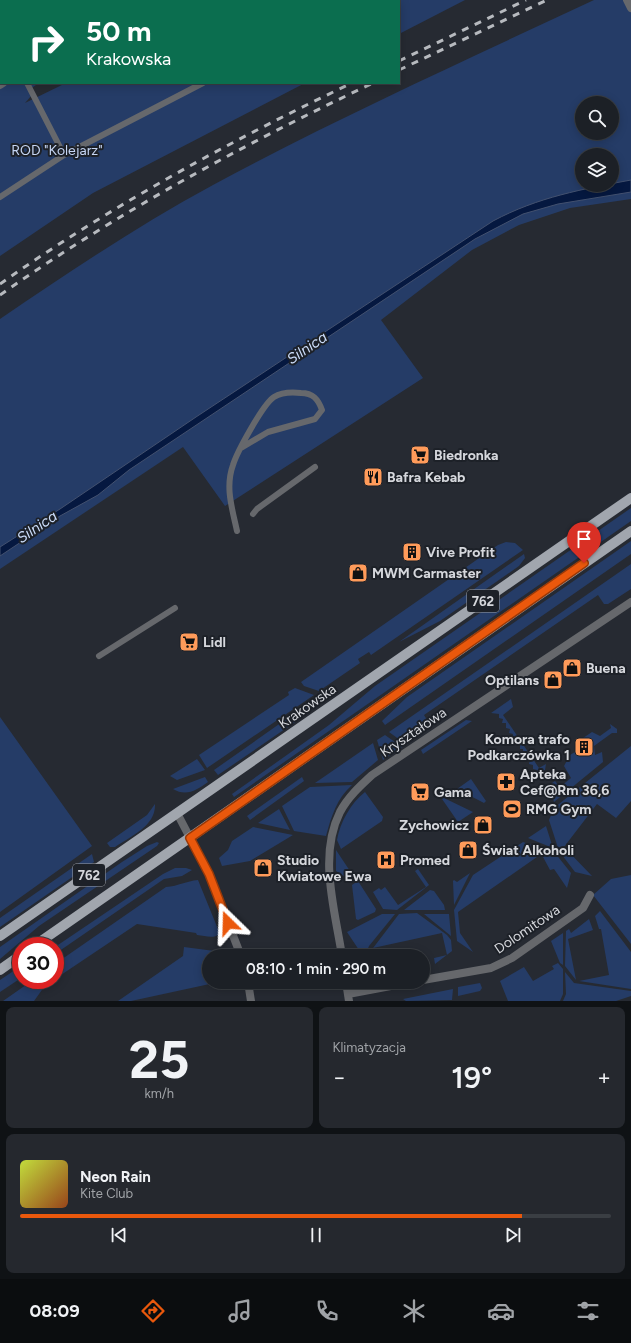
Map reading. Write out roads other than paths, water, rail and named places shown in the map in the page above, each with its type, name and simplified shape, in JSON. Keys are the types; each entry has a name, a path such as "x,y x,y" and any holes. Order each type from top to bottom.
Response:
{"main road":[{"name":"Krakowska","path":"0,936 631,498"},
{"name":"762","path":"47,937 631,531"},
{"path":"0,970 12,961"}],"street":[{"path":"627,0 631,8"},
{"name":"Kryształowa","path":"341,949 330,878 330,851 335,824 350,797 372,775 631,602"},
{"path":"177,813 209,874 238,949"},
{"name":"Dolomitowa","path":"430,979 491,968 512,958 583,908 590,895"},
{"path":"249,989 252,1001"},
{"path":"348,998 384,989"}],"lane":[{"path":"28,84 64,155"},
{"path":"0,197 64,155 201,84"},
{"path":"237,531 228,494 232,465 251,428 273,397 287,392 307,393 319,400 322,410 315,419 268,432 241,448"},
{"path":"253,514 257,509 315,467"},
{"path":"99,656 175,608"}],"water":[{"name":"Silnica","path":"631,180 631,192 558,204 523,214 475,239 129,470 98,495 60,516 0,556 0,547 60,509 196,417 493,221 527,206 575,192 619,192 619,182"}],"railway":[{"path":"400,61 526,0"},
{"path":"400,70 547,0"},
{"path":"0,284 42,255 128,201 261,128 350,84"},
{"path":"0,295 90,236 182,181 229,155 371,84"}],"place":[{"name":"Biedronka","path":"420,455"},
{"name":"Bafra Kebab","path":"373,477"},
{"name":"Vive Profit","path":"412,552"},
{"name":"MWM Carmaster","path":"358,573"},
{"name":"Lidl","path":"189,642"},
{"name":"Buena","path":"572,668"},
{"name":"Optilans","path":"553,680"},
{"name":"Komora trafo Podkarczówka 1","path":"584,747"},
{"name":"Apteka Cef@Rm 36,6","path":"506,782"},
{"name":"Gama","path":"420,792"},
{"name":"RMG Gym","path":"512,809"},
{"name":"Zychowicz","path":"483,825"},
{"name":"Świat Alkoholi","path":"468,850"},
{"name":"Promed","path":"386,860"},
{"name":"Studio Kwiatowe Ewa","path":"263,868"}],"park label":[{"name":"ROD \"Kolejarz\"","path":"57,150"}]}
